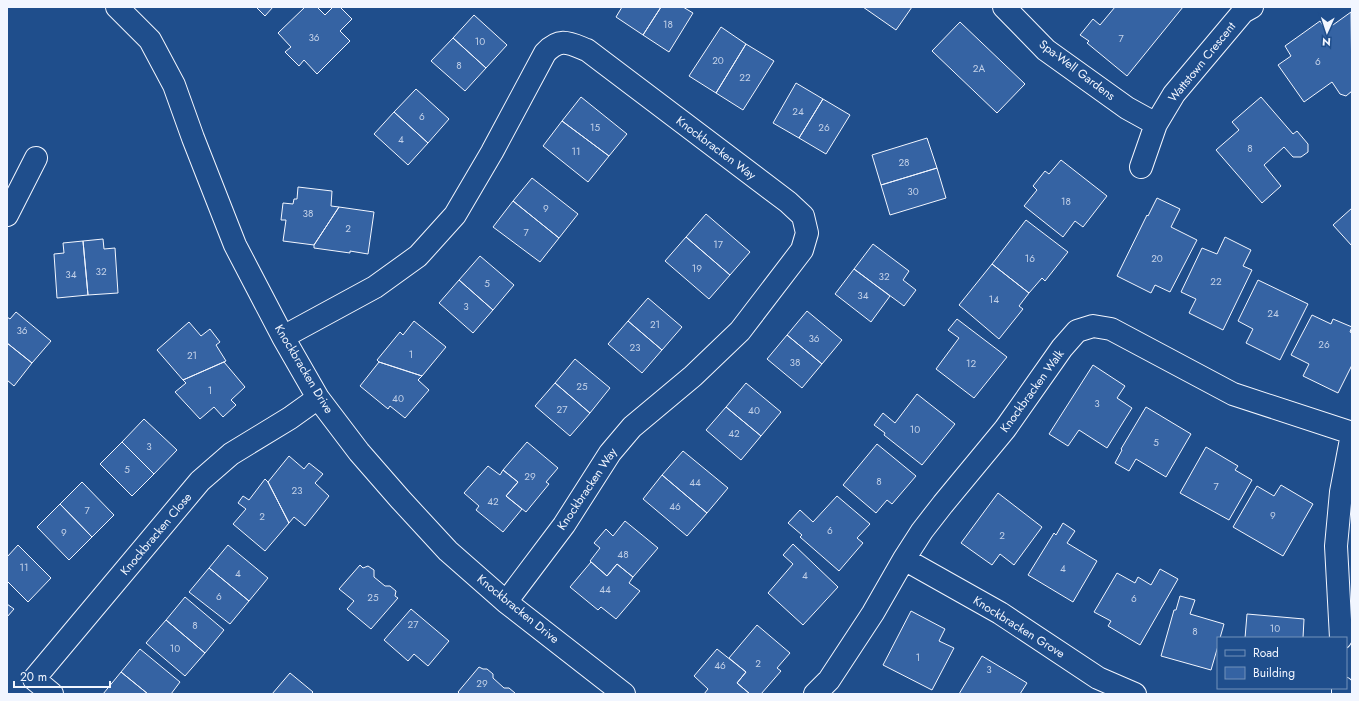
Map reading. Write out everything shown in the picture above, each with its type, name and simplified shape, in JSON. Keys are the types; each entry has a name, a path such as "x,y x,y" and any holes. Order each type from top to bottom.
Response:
{"street":[{"name":"Knockbracken Drive","path":"117,7 150,40 174,85 235,245 283,337 318,398 359,452 405,505 448,551 506,602 624,694"},
{"name":"Spa-Well Gardens","path":"1004,7 1046,50 1127,108 1156,124"},
{"name":"Wattstown Crescent","path":"1141,167 1156,124 1174,94 1243,12 1252,7"},
{"name":"Knockbracken Way","path":"283,337 375,287 418,256 455,215 492,152 545,53 552,46 566,42 587,50 788,202 803,216 807,233 802,250 740,331 693,376 632,427 623,437 610,453 564,525 506,602"},
{"path":"7,215 36,158"},
{"name":"Knockbracken Walk","path":"816,694 829,680 873,612 922,531 1005,429 1062,348 1077,331 1093,326 1111,329 1233,394 1352,434"},
{"name":"Knockbracken Close","path":"52,694 34,679 200,481 230,454 290,418 318,398"},
{"path":"1341,637 1336,546 1341,492 1352,434"},
{"name":"Knockbracken Grove","path":"904,559 1000,613 1098,678 1135,694"}],"building":[{"path":"256,7 273,7 265,16"},
{"path":"305,7 317,7 325,15 333,7 340,7 352,19 340,31 350,41 317,74 304,60 299,66 285,52 291,47 278,33"},
{"path":"622,7 661,7 643,35 616,17"},
{"path":"661,7 683,7 693,13 669,52 643,35"},
{"path":"863,7 912,7 896,30"},
{"path":"1115,7 1183,7 1127,76 1087,43 1089,41 1080,35 1093,19 1100,25"},
{"path":"1351,12 1352,91 1346,96 1340,94 1332,82 1304,102 1278,65 1291,56 1285,46 1320,21 1326,30"},
{"path":"474,15 507,45 486,68 453,38"},
{"path":"960,22 1025,84 997,113 932,51"},
{"path":"721,27 746,44 716,93 689,76"},
{"path":"453,38 486,68 465,91 431,61"},
{"path":"746,44 774,61 743,110 716,93"},
{"path":"796,83 823,99 799,138 773,123"},
{"path":"416,89 449,119 428,143 394,112"},
{"path":"581,97 627,134 609,156 562,121"},
{"path":"1261,97 1293,134 1297,131 1308,144 1308,152 1301,157 1293,157 1284,147 1264,165 1281,186 1262,203 1216,150 1239,130 1232,122"},
{"path":"823,99 850,115 826,154 799,138"},
{"path":"394,112 428,143 408,165 374,134"},
{"path":"562,121 609,156 588,182 543,146"},
{"path":"927,138 937,168 881,185 872,155"},
{"path":"1061,160 1107,196 1083,227 1075,221 1063,237 1024,206 1037,190 1033,186 1045,171 1049,174"},
{"path":"937,168 946,198 890,215 881,185"},
{"path":"532,178 578,214 559,238 513,201"},
{"path":"298,187 332,191 331,206 339,207 314,245 283,241 286,220 281,220 283,203 293,204 294,199 297,199"},
{"path":"1157,198 1180,209 1171,227 1197,240 1170,292 1155,285 1151,293 1117,276"},
{"path":"513,201 559,238 540,262 493,227"},
{"path":"339,207 374,212 368,254 314,248 314,245"},
{"path":"1352,208 1352,246 1333,225"},
{"path":"706,214 750,252 730,275 686,237"},
{"path":"1026,220 1068,252 1045,281 1042,278 1029,293 992,264"},
{"path":"686,237 730,275 709,299 665,261"},
{"path":"1225,237 1251,250 1243,266 1252,270 1223,330 1189,313 1196,299 1181,292 1202,248 1217,254"},
{"path":"103,239 104,249 115,248 118,293 88,295 83,241"},
{"path":"83,241 88,295 57,298 54,254 64,253 63,243"},
{"path":"873,244 909,271 903,280 916,290 904,306 854,269"},
{"path":"480,256 514,285 493,310 459,280"},
{"path":"992,264 1029,293 1019,306 1023,309 999,339 959,305"},
{"path":"854,269 890,296 871,322 835,294"},
{"path":"459,280 493,310 473,333 439,303"},
{"path":"1258,280 1308,304 1280,360 1246,343 1253,329 1238,321"},
{"path":"648,298 682,327 662,350 628,321"},
{"path":"807,311 842,340 822,364 787,335"},
{"path":"16,312 51,341 32,363 7,343 7,317 10,319"},
{"path":"1312,315 1331,324 1333,319 1352,327 1350,332 1352,333 1352,365 1338,393 1303,376 1309,364 1291,355"},
{"path":"957,319 1007,357 974,398 936,369 959,338 948,330"},
{"path":"414,321 446,347 422,376 379,362 377,360 400,332 403,335"},
{"path":"628,321 662,350 642,373 608,344"},
{"path":"189,322 201,336 210,329 220,342 216,345 226,361 183,380 157,350"},
{"path":"787,335 822,364 802,388 767,359"},
{"path":"7,343 32,363 14,386 7,380"},
{"path":"575,359 610,388 590,413 555,383"},
{"path":"224,362 245,387 231,400 236,405 223,417 214,407 200,419 175,392 186,383 183,380"},
{"path":"379,362 422,376 418,380 429,390 405,418 390,406 388,409 360,386"},
{"path":"1093,365 1125,386 1117,398 1132,408 1107,448 1079,430 1068,446 1049,434"},
{"path":"555,383 590,413 570,436 535,406"},
{"path":"746,383 781,412 761,436 726,407"},
{"path":"917,394 955,424 922,465 884,435 885,433 874,425 883,413 895,423"},
{"path":"726,407 761,436 741,460 706,430"},
{"path":"1146,407 1191,434 1166,477 1136,459 1129,471 1115,463 1122,450 1121,449"},
{"path":"144,419 177,450 154,474 122,442"},
{"path":"122,442 154,474 132,496 100,464"},
{"path":"527,442 558,468 546,482 549,484 526,512 506,496 518,482 503,470"},
{"path":"877,444 916,476 892,504 887,500 876,513 843,485"},
{"path":"1206,447 1238,466 1235,470 1252,480 1229,520 1180,493"},
{"path":"683,451 728,488 707,513 662,475"},
{"path":"289,456 304,469 309,463 323,474 315,483 329,496 305,526 294,517 289,523 268,482"},
{"path":"488,466 500,475 503,470 518,482 506,496 522,509 503,532 476,510 479,506 464,493"},
{"path":"662,475 707,513 687,536 643,499"},
{"path":"265,479 289,523 265,551 233,524 246,509 238,503 243,496 249,500"},
{"path":"82,482 114,515 92,537 60,504"},
{"path":"1281,485 1313,504 1283,556 1233,527 1257,486 1274,496"},
{"path":"998,493 1042,527 1014,565 1000,554 992,565 961,543"},
{"path":"837,496 870,524 857,538 863,543 839,571 800,537 802,535 788,523 800,510 813,522"},
{"path":"60,504 92,537 69,560 37,527"},
{"path":"625,521 658,548 633,577 617,564 607,576 590,561 600,548 594,543 606,529 613,536"},
{"path":"1063,523 1075,531 1067,543 1097,561 1073,602 1028,575 1054,533 1056,535"},
{"path":"793,544 838,587 803,625 768,593 793,564 783,555"},
{"path":"18,545 51,578 28,602 7,581 7,557"},
{"path":"228,545 268,578 249,601 209,568"},
{"path":"591,562 607,576 617,564 633,577 629,583 640,591 616,619 601,607 598,610 570,587"},
{"path":"360,565 363,568 368,566 374,570 374,577 385,586 390,586 396,591 395,596 398,598 371,629 347,609 354,601 339,589"},
{"path":"209,568 249,601 230,624 189,592"},
{"path":"1160,569 1178,579 1140,645 1108,626 1111,621 1094,612 1117,573 1135,583 1138,577 1151,585"},
{"path":"1180,596 1195,600 1190,614 1224,624 1220,637 1217,637 1217,649 1211,670 1161,656 1174,610 1176,610"},
{"path":"185,597 224,630 205,653 166,620"},
{"path":"7,604 14,609 7,617"},
{"path":"411,609 449,641 428,666 414,654 408,661 384,640"},
{"path":"911,611 945,629 939,641 954,648 932,690 883,665"},
{"path":"1247,614 1304,619 1303,637 1245,637"},
{"path":"166,620 205,653 185,676 146,643"},
{"path":"757,625 790,653 777,668 781,671 761,694 750,694 737,683 746,672 729,658"},
{"path":"140,649 180,682 171,694 148,694 121,672"},
{"path":"717,649 746,672 737,683 750,694 704,694 708,689 694,676"},
{"path":"982,656 1027,683 1020,694 959,694"},
{"path":"479,667 487,669 493,674 493,678 504,688 509,688 515,694 460,694 458,692"},
{"path":"121,672 148,694 103,694"},
{"path":"290,673 313,692 311,694 272,694"}]}
